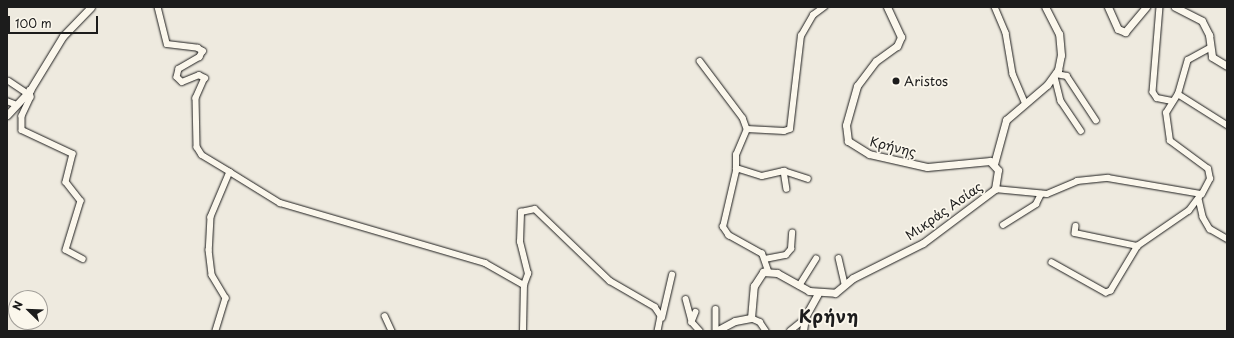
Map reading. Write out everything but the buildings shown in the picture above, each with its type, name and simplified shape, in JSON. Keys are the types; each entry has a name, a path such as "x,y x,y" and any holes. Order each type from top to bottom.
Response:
{"street":[{"path":"7,115 28,92 63,36 91,7"},
{"path":"158,7 167,44 198,48 203,51 200,57 179,69 177,77 182,82 199,75 205,78 196,98 198,147 202,155 280,203 485,262 524,285"},
{"path":"747,129 784,132 790,129 801,36 813,15 824,7"},
{"name":"Κρήνης","path":"887,7 901,37 897,46 866,71 854,90 846,129 850,144 875,156 927,167 947,167 981,160 994,164"},
{"path":"996,7 1006,33 1013,74 1025,102"},
{"path":"1044,7 1059,34 1061,55 1056,76 1061,101 1081,132"},
{"path":"1108,7 1118,29 1125,32 1146,7"},
{"path":"1160,7 1153,92 1157,98 1172,101"},
{"path":"1174,7 1202,21 1209,35 1212,57 1227,67"},
{"path":"1052,262 1106,293 1111,291 1138,246 1189,211 1201,197 1210,179 1208,169 1176,147 1167,134 1166,110 1178,94 1188,60 1210,48"},
{"path":"700,61 743,118 747,129 736,155 736,168 723,227 728,235 760,252 765,259 768,271 818,294 805,319 803,331"},
{"path":"995,189 998,174 994,164 1004,122 1056,76 1066,76 1096,120"},
{"path":"9,81 28,92 31,97 22,116 22,130 73,154 66,182 81,201 66,250 83,259"},
{"path":"1178,94 1227,125"},
{"path":"7,101 17,104"},
{"path":"736,168 762,176 784,171 808,179"},
{"path":"784,171 787,189"},
{"path":"216,331 226,298 212,275 209,250 211,217 230,172"},
{"name":"Μικράς Ασίας","path":"818,294 835,293 860,274 923,243 995,189 1041,194 1052,193 1081,180 1108,178 1201,197"},
{"path":"1003,225 1036,204 1041,194"},
{"path":"1201,197 1203,217 1210,229 1227,239"},
{"path":"523,331 524,285 528,274 520,242 521,212 537,210 564,240 610,281 656,307 660,313 660,322"},
{"path":"1076,226 1076,233 1138,246"},
{"path":"765,259 786,255 791,248 792,233"},
{"path":"839,258 844,285"},
{"path":"798,286 816,259"},
{"path":"751,318 755,281 761,274 768,271"},
{"path":"658,331 672,275"},
{"path":"686,299 692,322 700,331"},
{"path":"716,309 716,331"},
{"path":"692,322 696,312"},
{"path":"385,316 392,331"},
{"path":"716,331 735,320 751,318 760,322 766,331"},
{"path":"790,331 805,319"}],"place":[{"name":"Aristos","path":"896,81"}],"district":[{"name":"Κρήνη","path":"829,317"}]}
